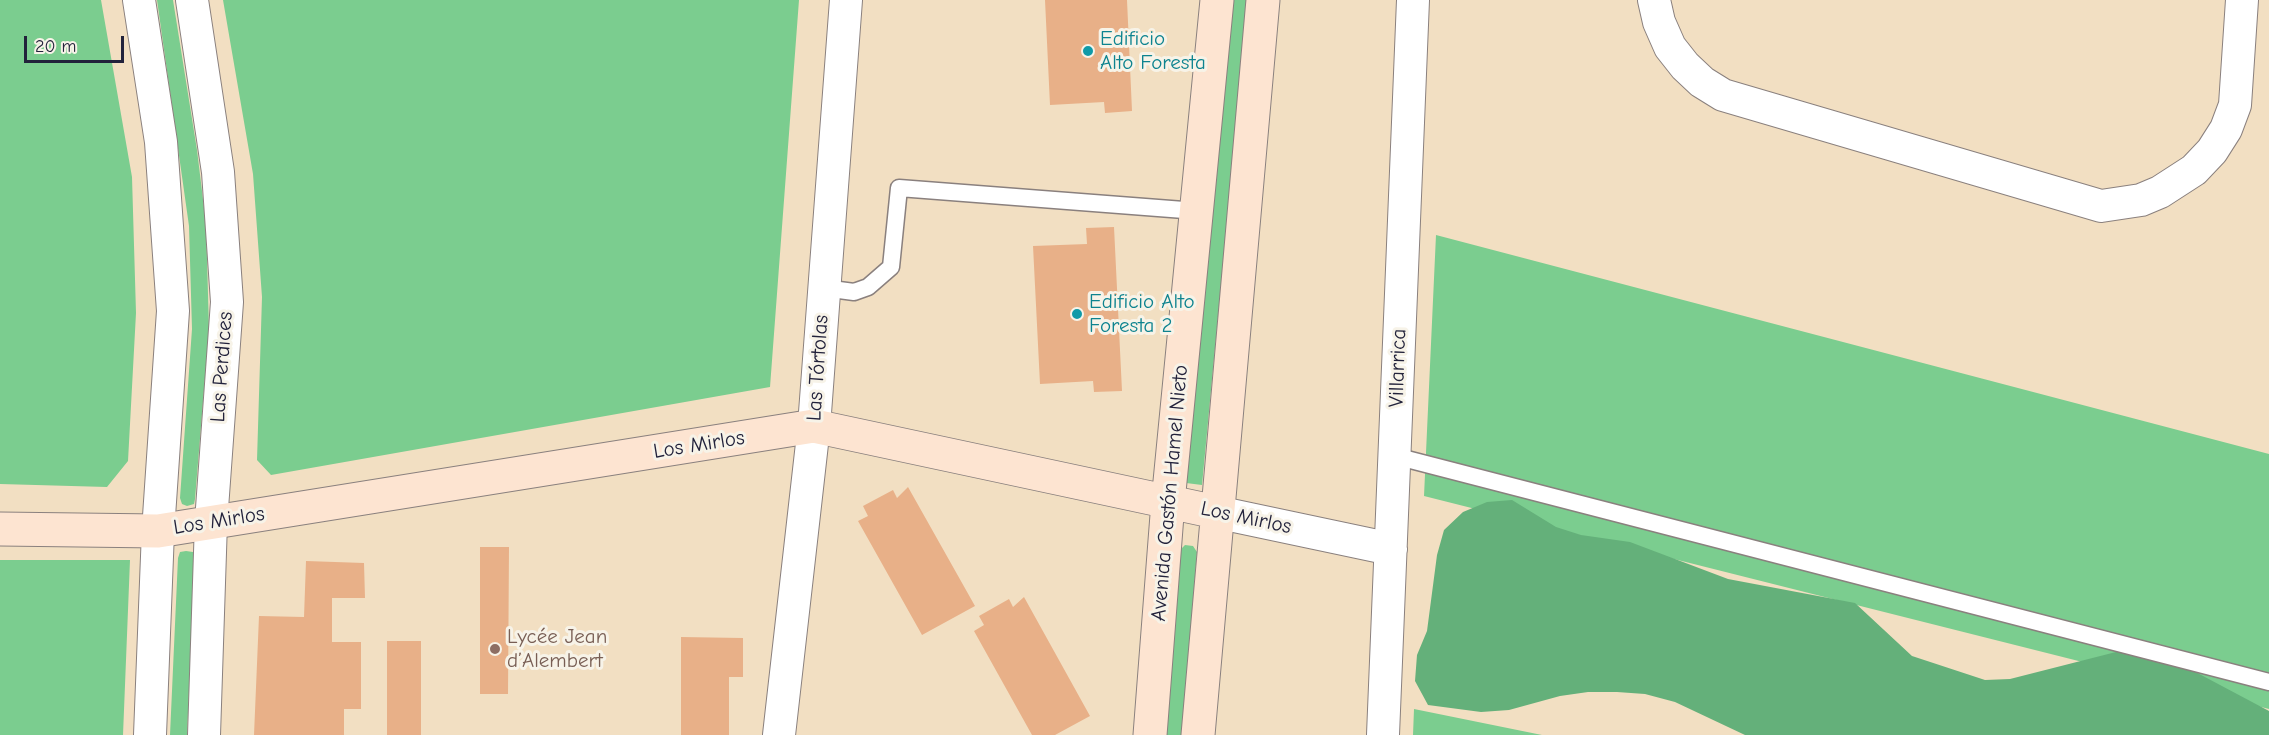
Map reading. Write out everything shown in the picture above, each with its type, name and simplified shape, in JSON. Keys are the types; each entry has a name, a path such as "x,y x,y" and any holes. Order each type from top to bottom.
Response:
{"main road":[{"name":"Avenida Gastón Hamel Nieto","path":"1149,735 1168,502 1217,0"},
{"path":"1198,735 1263,0"},
{"name":"Los Mirlos","path":"0,529 158,531 814,426 1216,512"}],"street":[{"path":"140,0 161,142 173,311 158,531 150,735"},
{"name":"Las Perdices","path":"192,0 218,172 227,302 211,522 204,735"},
{"name":"Las Tórtolas","path":"779,735 814,426 846,0"},
{"name":"Villarrica","path":"1383,735 1413,0"},
{"path":"1654,0 1659,22 1670,46 1685,66 1702,82 1723,94 2101,206 2121,204 2160,192 2194,171 2212,152 2226,129 2235,105 2242,0"},
{"name":"Los Mirlos","path":"1216,512 1391,549"}],"lane":[{"path":"824,288 854,292 868,287 891,267 899,188 1197,211"},
{"path":"1395,456 2269,682"}],"green space":[{"path":"0,0 101,0 132,177 136,313 128,461 107,487 0,484"},
{"path":"157,0 173,0 197,150 206,224 209,329 195,499 194,504 187,506 182,504 180,498 192,329 189,226"},
{"path":"223,0 799,0 770,387 271,475 257,460 262,297 253,174"},
{"path":"1231,0 1248,0 1202,485 1186,483"},
{"path":"1436,235 2269,454 2269,709 1424,496"},
{"path":"1512,500 1556,527 1581,535 1630,542 1728,579 1855,603 1912,656 1985,680 2010,679 2116,652 2140,651 2188,668 2269,711 2269,735 1745,735 1675,702 1645,694 1617,692 1588,692 1560,696 1509,710 1481,712 1428,705 1415,681 1417,655 1427,631 1437,555 1444,530 1463,512 1487,502"},
{"path":"1185,545 1193,546 1197,552 1182,735 1165,735 1179,551"},
{"path":"180,552 193,552 195,557 187,735 170,735 178,558"},
{"path":"0,560 130,560 123,735 0,735"},
{"path":"1414,709 1542,735 1413,735"}],"building":[{"name":"Edificio Alto Foresta","path":"1045,0 1127,0 1132,111 1105,113 1104,102 1050,105"},
{"name":"Edificio Alto Foresta 2","path":"1114,227 1122,391 1094,392 1093,381 1040,384 1033,246 1087,244 1086,228"},
{"path":"908,487 975,606 922,635 858,521 868,516 863,506 893,490 897,498"},
{"path":"480,547 509,547 508,694 480,694"},
{"path":"306,561 364,563 365,598 332,598 332,642 361,642 361,709 344,709 344,735 254,735 259,616 304,617"},
{"path":"1024,597 1090,716 1055,735 1032,735 974,631 984,625 979,616 1009,599 1013,607"},
{"path":"681,637 743,638 743,677 729,677 729,735 681,735"},
{"path":"387,641 421,641 421,735 387,735"}],"place":[{"name":"Edificio Alto Foresta","path":"1088,51"},
{"name":"Edificio Alto Foresta 2","path":"1077,314"},
{"name":"Lycée Jean d’Alembert","path":"495,649"}]}
